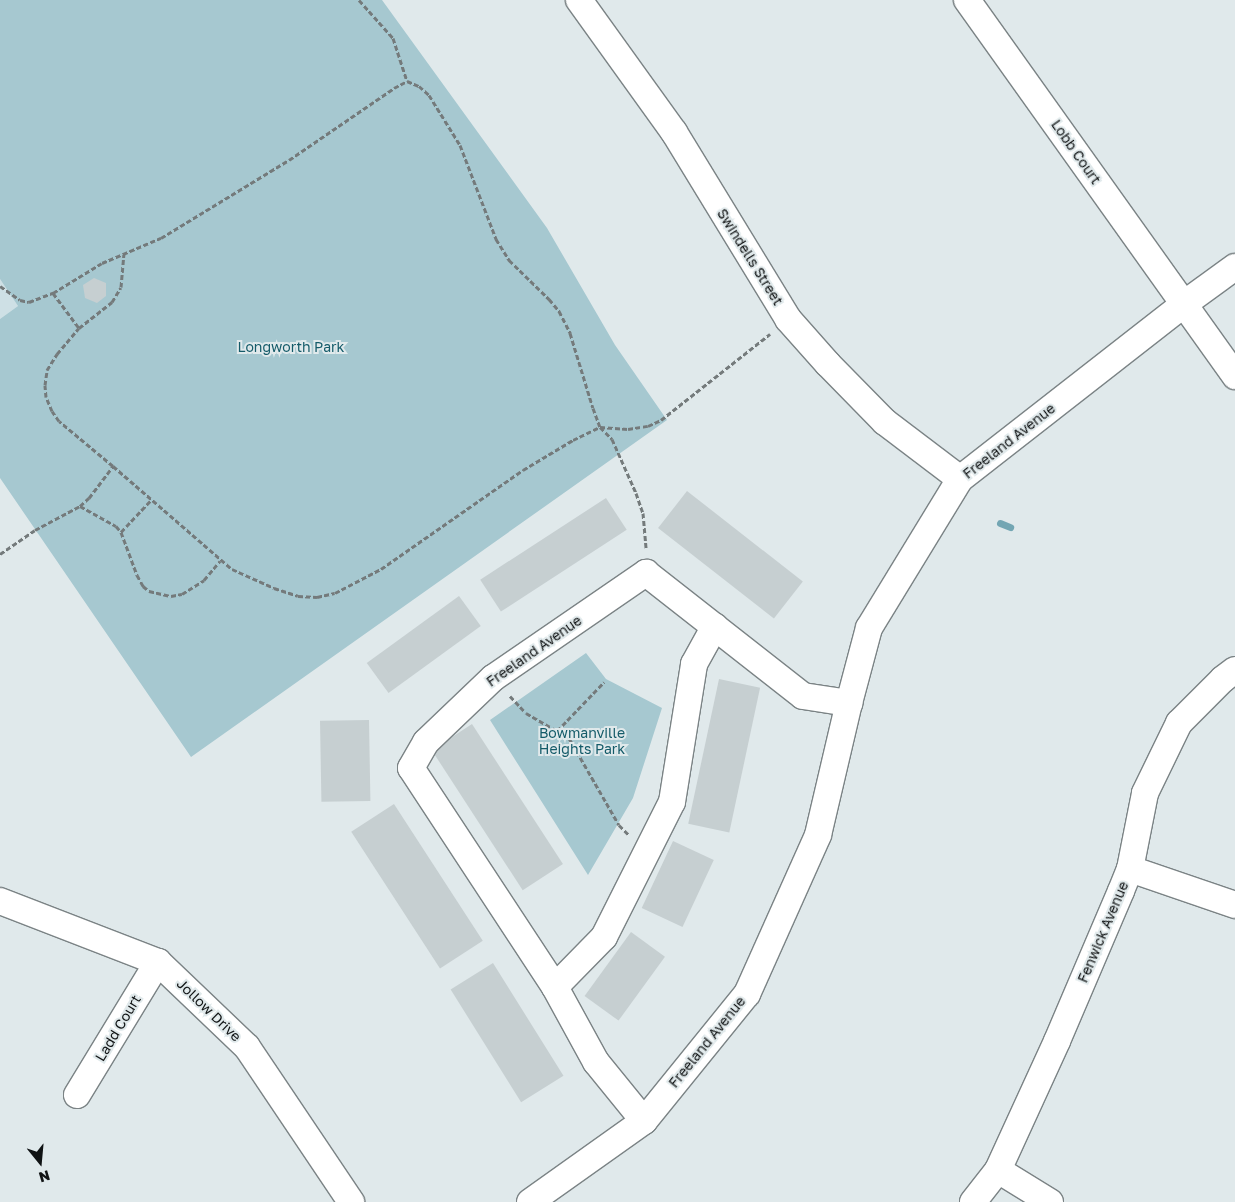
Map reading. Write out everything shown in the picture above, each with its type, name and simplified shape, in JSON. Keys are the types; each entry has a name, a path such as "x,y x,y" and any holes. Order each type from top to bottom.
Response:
{"street":[{"name":"Swindells Street","path":"579,0 674,132 788,319 885,422 960,479"},
{"name":"Lobb Court","path":"967,0 1235,376"},
{"name":"Freeland Avenue","path":"530,1202 644,1121 747,994 818,835 869,628 960,479 1184,304 1235,267"},
{"name":"Freeland Avenue","path":"644,1121 596,1062 555,987 411,768 426,742 493,678 646,573"},
{"path":"646,573 803,696 849,703"},
{"path":"555,987 604,937 672,802 694,664 715,626"},
{"name":"Fenwick Avenue","path":"973,1202 998,1170 1058,1041 1130,870 1145,793 1179,723 1223,679 1235,670"},
{"path":"1130,870 1235,905"},
{"name":"Jollow Drive","path":"0,901 158,962 247,1047 351,1202"},
{"name":"Ladd Court","path":"77,1095 158,962"},
{"path":"998,1170 1050,1202"}],"path":[{"path":"359,0 393,38 407,81 419,86 429,95 460,145 496,238 509,260 559,311 570,334 588,397 600,426 612,439 622,458 643,513 646,573"},
{"path":"0,286 20,300 29,302 53,293 102,263 161,238 289,160 407,81"},
{"path":"124,254 121,287 112,302 79,328 47,370 44,385 46,397 52,411 59,421 220,561 265,584 298,596 317,597 335,593 381,569 523,470 600,426 628,429 648,426 661,420 788,319"},
{"path":"53,293 79,328"},
{"path":"0,554 35,530 80,506 89,498 113,466"},
{"path":"122,532 151,500"},
{"path":"80,506 116,526 122,532 143,586 161,595 171,596 193,589 204,580 220,561"},
{"path":"493,678 526,713 569,738 619,825 647,851"},
{"path":"557,731 604,682"}],"shaded area":[{"path":"0,279 18,306 0,319"}],"green space":[{"name":"Longworth Park","path":"0,0 382,0 547,228 615,345 667,420 191,757 0,478 0,319 18,306 0,279"},
{"name":"Bowmanville Heights Park","path":"586,653 606,679 662,708 633,798 588,875 490,720"}],"building":[{"path":"94,278 106,283 106,296 97,303 85,298 83,285"},
{"path":"687,491 803,582 774,619 658,528"},
{"path":"606,498 627,530 501,612 480,580"},
{"path":"459,596 481,626 389,693 367,663"},
{"path":"719,679 760,688 729,832 688,824"},
{"path":"369,720 370,801 321,802 320,721"},
{"path":"472,724 563,864 523,890 432,750"},
{"path":"394,804 483,941 440,968 351,832"},
{"path":"673,841 714,860 683,927 642,908"},
{"path":"631,932 665,957 619,1021 585,996"},
{"path":"493,963 563,1076 521,1102 451,989"}],"waterway":[{"path":"1000,523 1010,527"}]}
